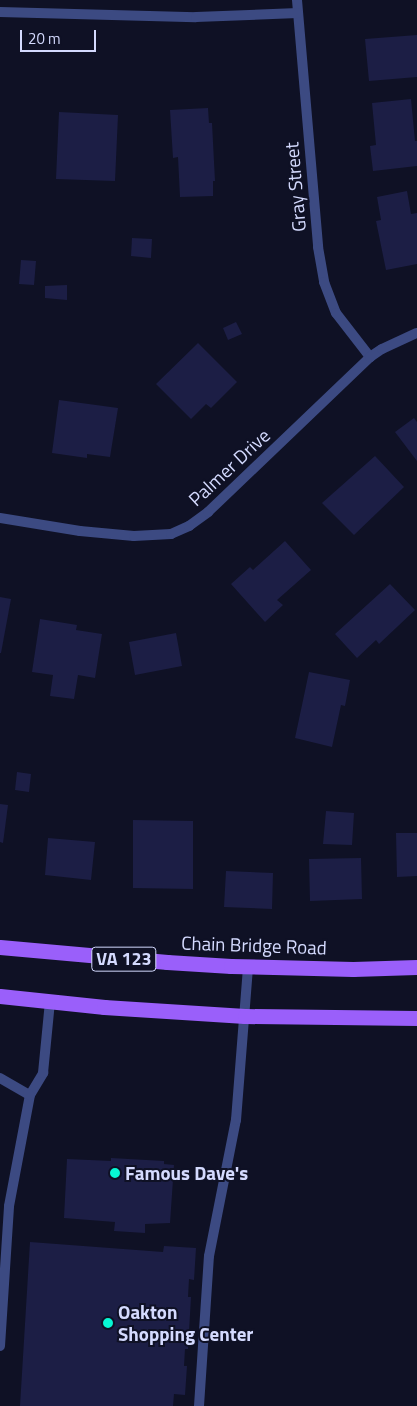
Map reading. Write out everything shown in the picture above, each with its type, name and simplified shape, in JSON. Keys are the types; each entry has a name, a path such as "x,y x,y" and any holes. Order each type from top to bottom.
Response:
{"main road":[{"name":"Chain Bridge Road","path":"0,947 158,962 248,966 417,967"},
{"path":"0,996 246,1016 417,1018"}],"street":[{"name":"Gray Street","path":"297,0 318,247 324,282 336,313 370,357"},
{"path":"0,12 196,17 298,13"},
{"name":"Palmer Drive","path":"0,518 134,536 171,534 189,526 208,512 370,357 417,333"},
{"path":"199,1406 209,1256 236,1120 246,1016 248,966"},
{"path":"0,1346 9,1206 30,1095 42,1073 50,1001"},
{"path":"0,1078 30,1095"}],"building":[{"path":"417,35 417,77 369,81 365,39"},
{"path":"411,99 415,141 417,141 417,166 373,171 370,146 376,145 372,103"},
{"path":"208,108 209,123 212,123 215,181 213,181 213,196 180,197 178,157 173,158 170,110"},
{"path":"59,112 118,115 115,181 56,179"},
{"path":"407,191 411,214 417,213 417,264 386,270 376,221 381,220 377,197"},
{"path":"132,238 152,239 151,258 131,256"},
{"path":"21,260 36,261 34,285 19,284"},
{"path":"67,285 67,300 45,298 45,286"},
{"path":"236,322 242,334 228,340 223,328"},
{"path":"198,343 237,382 211,408 206,404 191,419 156,384"},
{"path":"59,400 118,408 110,457 87,454 87,458 52,453"},
{"path":"414,418 417,422 417,461 395,432"},
{"path":"375,456 404,487 354,535 322,503"},
{"path":"285,541 311,570 277,600 283,605 265,622 231,584 250,567 253,570"},
{"path":"390,584 415,610 379,644 376,640 357,658 335,634"},
{"path":"0,597 11,599 1,653 0,653"},
{"path":"40,619 77,625 76,630 102,634 95,678 78,675 74,699 50,696 53,675 32,672"},
{"path":"176,633 182,666 135,675 129,642"},
{"path":"309,672 350,680 345,706 341,705 332,747 295,738"},
{"path":"17,772 31,774 29,792 15,790"},
{"path":"0,804 8,805 3,843 0,842"},
{"path":"326,811 354,813 352,845 323,844"},
{"path":"133,820 193,821 193,889 133,888"},
{"path":"396,833 417,833 417,876 397,877"},
{"path":"48,838 95,842 91,880 45,875"},
{"path":"361,858 362,899 310,901 309,859"},
{"path":"226,871 273,873 272,909 224,907"},
{"path":"111,1158 164,1161 164,1164 174,1165 170,1223 145,1224 145,1233 114,1231 115,1222 64,1218 67,1159 111,1161"},
{"name":"Oakton Shopping Center","path":"30,1242 163,1252 164,1246 196,1248 194,1280 189,1279 188,1297 191,1297 188,1349 185,1349 184,1366 187,1366 185,1395 174,1394 173,1406 20,1406"}],"place":[{"name":"Famous Dave's","path":"115,1173"},
{"name":"Oakton Shopping Center","path":"108,1323"}]}
